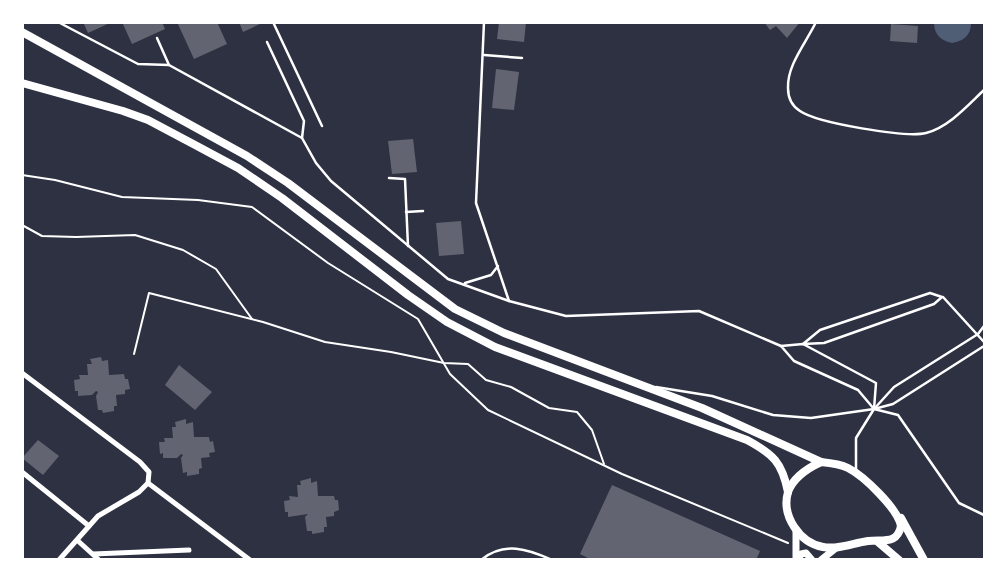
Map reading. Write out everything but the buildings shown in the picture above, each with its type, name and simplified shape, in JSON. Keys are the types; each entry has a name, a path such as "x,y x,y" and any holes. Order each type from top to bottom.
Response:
{"highway":[{"path":"22,32 247,156 288,183 455,308 504,333 647,386 750,428 821,462 841,465 856,473 897,514 908,528 924,560"},
{"path":"22,83 123,111 148,120 238,168 282,198 408,295 448,322 495,347 747,440 763,448 780,465 788,492 788,510 796,531 814,545 836,548 877,541 890,541 896,538 901,526 897,514"},
{"path":"788,492 805,471 821,462"},
{"path":"877,541 899,560"}],"main road":[{"path":"796,531 797,560"},
{"path":"821,560 836,548"},
{"path":"797,560 801,554 806,553 812,560"}],"street":[{"path":"22,373 140,462 149,472 148,483 139,492 98,516 59,560"},
{"path":"22,472 89,526"},
{"path":"148,483 250,560"},
{"path":"77,540 99,560"},
{"path":"93,554 189,550"}],"lane":[{"path":"58,22 138,64 169,65 302,138 316,163 331,181 448,279 464,283 509,301 566,316 700,311 781,346 794,361 858,390 874,409 898,415 959,504 984,515"},
{"path":"273,22 322,126"},
{"path":"484,22 476,204 509,301"},
{"path":"816,22 790,71 788,89 791,103 800,112 821,120 898,132 926,133 953,118 984,90"},
{"path":"157,38 169,65"},
{"path":"268,42 304,121 302,138"},
{"path":"484,55 522,58"},
{"path":"389,178 405,179 408,246"},
{"path":"406,212 423,211"},
{"path":"464,283 491,275 498,266"},
{"path":"803,344 820,330 930,293 942,297 984,342"},
{"path":"781,346 824,343 934,304 942,297"},
{"path":"856,473 856,438 874,409 894,387 978,334 984,326"},
{"path":"803,344 876,383 874,409"},
{"path":"647,386 712,396 786,418 811,418 874,409 894,404 984,346"},
{"path":"481,560 490,552 514,547 528,549 552,560"}],"path":[{"path":"22,175 55,180 122,197 198,200 252,207 328,263 418,319 450,374 488,410 604,465 789,544"},
{"path":"22,225 42,236 135,235 183,250 216,268 252,319"},
{"path":"134,354 149,293 252,319 326,342 391,352 444,363 468,364 486,380 510,387 549,408 577,412 592,430 604,465"}],"water":[{"path":"934,23 971,23 970,31 966,37 952,43 945,41 939,36 935,30"}]}
